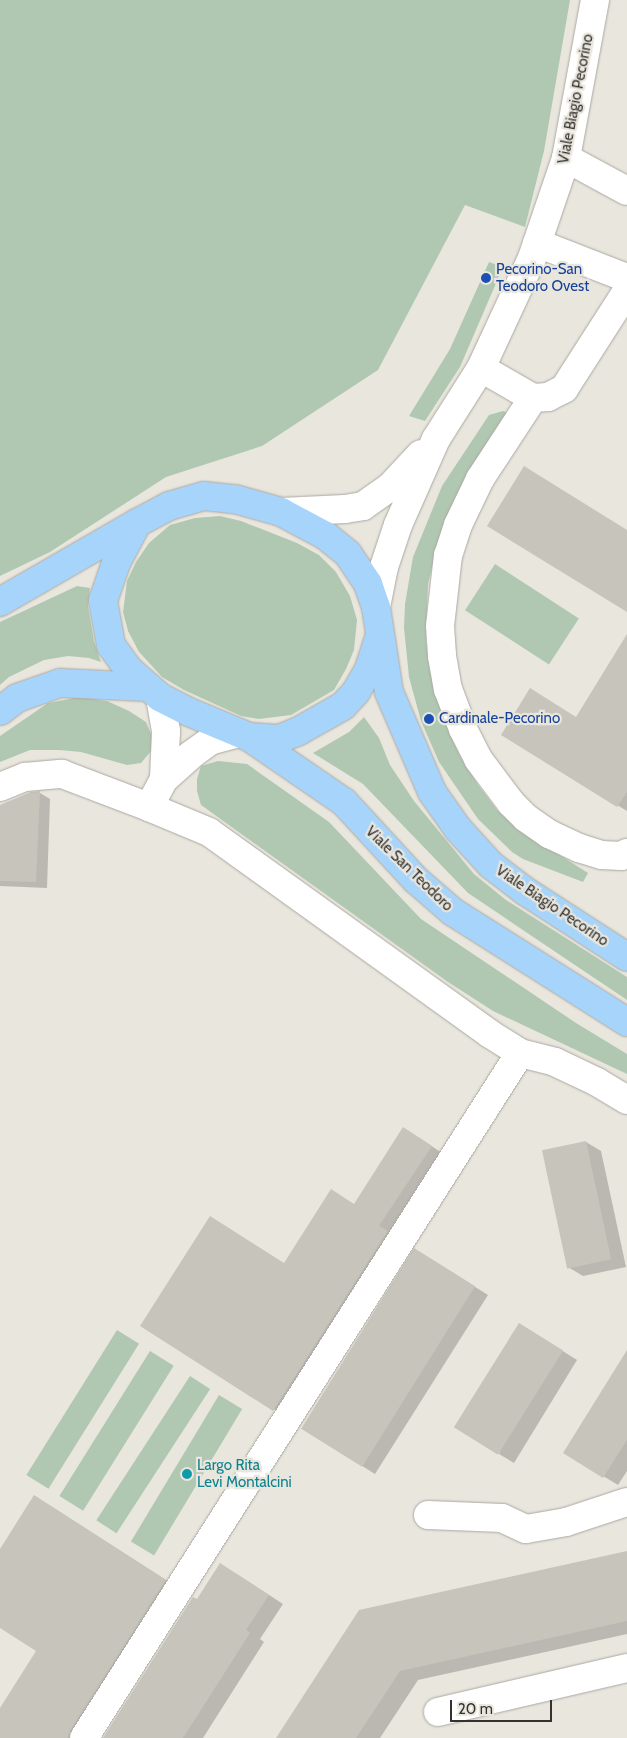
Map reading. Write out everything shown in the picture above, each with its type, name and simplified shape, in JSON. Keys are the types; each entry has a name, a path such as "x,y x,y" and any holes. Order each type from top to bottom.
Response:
{"main road":[{"name":"Viale Biagio Pecorino","path":"0,602 169,506 204,496 235,499 281,512 326,536 348,554 368,584 376,607 379,638 389,692 432,792 458,829 491,865 525,891 627,957"},
{"path":"138,523 116,564 103,601 111,646 129,670 154,692 189,712 244,735 279,739 299,732 343,706 356,692 368,671 379,638"},
{"path":"0,711 17,698 60,683 154,692"},
{"name":"Viale San Teodoro","path":"244,735 344,802 416,880 453,912 627,1022"}],"street":[{"name":"Viale Biagio Pecorino","path":"436,439 481,368 537,243 566,158 595,0"},
{"path":"566,158 627,191"},
{"path":"537,243 627,278"},
{"path":"481,368 533,398 548,397 564,389 627,291"},
{"path":"533,398 480,479 458,525 448,555 440,626 442,656 448,689 463,729 478,759 511,803 526,818 549,834 579,848 602,855 620,856 627,854"},
{"path":"281,512 345,509 363,506 390,487 436,439"},
{"path":"376,607 384,566 398,524 436,439"},
{"path":"154,692 166,731 164,779"},
{"path":"149,807 164,779 210,741 244,735"},
{"path":"0,787 25,777 62,774 209,832 490,1034 520,1053 555,1062 597,1082 627,1100"},
{"path":"84,1738 520,1053"},
{"path":"428,1515 502,1518 526,1529 566,1522 627,1502"},
{"path":"438,1712 627,1668"}],"green space":[{"path":"0,0 570,0 544,151 525,227 465,205 378,370 262,446 166,477 50,552 0,576"},
{"path":"489,262 503,267 460,367 425,421 409,416 450,349"},
{"path":"503,411 508,413 436,551 428,584 426,640 429,667 446,725 460,756 478,785 497,810 514,826 588,873 583,882 523,859 512,852 478,819 439,762 421,721 409,677 404,628 405,604 413,557 442,486 489,415"},
{"path":"220,516 241,521 297,543 319,555 336,572 350,596 357,620 354,650 346,669 334,690 291,715 259,719 241,716 184,690 162,677 139,652 128,631 123,612 127,581 136,562 149,543 170,525 195,518"},
{"path":"495,564 579,618 549,665 465,610"},
{"path":"77,586 90,588 88,606 94,641 101,662 89,658 68,656 44,660 9,677 0,685 0,622"},
{"path":"80,697 107,701 129,711 146,722 152,736 152,750 141,763 127,765 81,752 59,750 30,750 0,762 0,736 48,703"},
{"path":"364,717 379,738 390,765 414,801 474,874 506,900 627,977 627,1000 468,893 363,784 313,753 349,732"},
{"path":"218,761 247,764 329,822 421,919 576,1023 627,1054 627,1074 493,1011 448,982 201,805 197,791 197,779 201,766"},
{"path":"117,1330 139,1344 48,1489 26,1475"},
{"path":"150,1351 174,1366 83,1511 59,1496"},
{"path":"190,1376 210,1389 116,1533 96,1520"},
{"path":"219,1395 242,1409 154,1555 131,1542"}],"building":[{"path":"524,466 627,530 627,612 487,526"},
{"path":"627,634 627,792 617,807 501,735 530,688 576,717"},
{"path":"40,791 36,882 0,881 0,805 31,792"},
{"path":"403,1127 432,1146 379,1226 388,1231 273,1411 140,1326 210,1216 284,1263 331,1189 354,1204"},
{"path":"586,1141 611,1259 567,1269 542,1150"},
{"path":"414,1248 475,1286 362,1467 301,1429"},
{"path":"519,1323 563,1351 498,1455 454,1427"},
{"path":"627,1350 627,1440 603,1478 563,1453"},
{"path":"34,1495 166,1580 71,1730 68,1738 0,1738 0,1708 36,1651 0,1628 0,1549"},
{"path":"627,1551 627,1621 400,1671 356,1738 276,1738 359,1610"},
{"path":"220,1563 269,1595 246,1630 250,1633 183,1738 103,1738 193,1597 197,1599"}],"place":[{"name":"Pecorino-San Teodoro Ovest","path":"486,278"},
{"name":"Cardinale-Pecorino","path":"429,719"},
{"name":"Largo Rita Levi Montalcini","path":"187,1474"}]}
